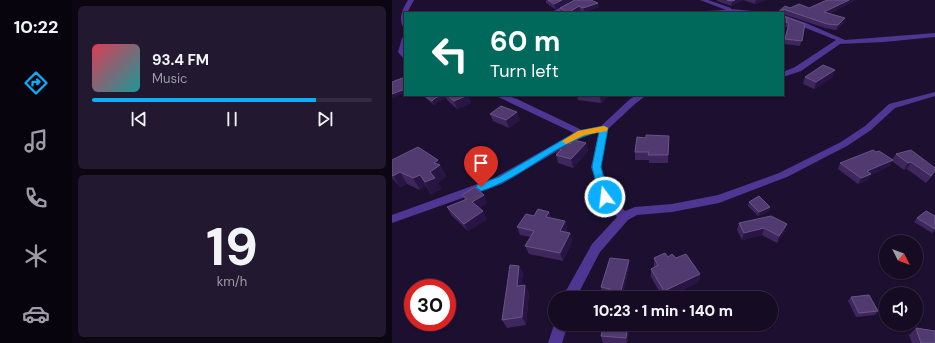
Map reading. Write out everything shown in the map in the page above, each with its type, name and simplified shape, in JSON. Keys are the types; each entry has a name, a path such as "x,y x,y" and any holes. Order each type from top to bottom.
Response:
{"street":[{"path":"405,12 411,0"},
{"path":"555,12 578,0"},
{"path":"703,0 734,11"},
{"path":"717,5 728,0"},
{"path":"720,12 744,12"},
{"path":"404,13 404,24"},
{"path":"784,17 804,24 843,41"},
{"path":"784,75 798,69 833,44 843,41 884,40 935,35"},
{"path":"404,42 401,52 404,56"},
{"path":"573,291 596,248 624,217 635,211 672,208 719,199 783,175 842,145 868,128 892,106 935,94"},
{"path":"501,96 581,133"},
{"path":"392,219 498,181 581,133 604,128 633,101 641,96"},
{"path":"604,128 596,167 605,197 624,217"},
{"path":"555,343 559,331"}],"building":[{"path":"548,0 562,0 554,4"},
{"path":"575,0 591,0 598,3 583,8 579,6 570,12 566,12 560,8"},
{"path":"827,0 849,0 824,12 845,18 838,25 827,24 783,9 783,12 778,12 785,6 790,8 799,4 809,8"},
{"path":"784,16 805,24 802,41 785,39 789,23 786,22 787,18"},
{"path":"823,65 835,70 816,82 805,77"},
{"path":"404,77 404,89 392,94 392,82"},
{"path":"425,96 440,96 435,98 432,101"},
{"path":"448,96 466,96 454,101"},
{"path":"501,106 517,112 506,120 490,114"},
{"path":"646,135 669,136 668,155 648,155 649,152 635,152 637,137 646,138"},
{"path":"564,140 570,144 574,140 586,143 571,159 556,155 561,150 554,145"},
{"path":"418,147 438,160 434,163 440,165 430,172 435,178 425,182 420,175 413,178 400,172 393,176 392,160"},
{"path":"873,150 876,152 879,151 893,160 867,171 871,174 861,178 840,163"},
{"path":"911,150 935,168 935,171 931,176 911,162 908,163 896,154"},
{"path":"475,187 484,195 472,202 483,211 464,224 447,207 467,199 462,195"},
{"path":"759,196 770,207 759,212 749,202"},
{"path":"538,209 549,212 546,217 565,221 560,231 570,233 560,253 525,246 534,231 517,227 526,214 534,216"},
{"path":"926,211 935,216 935,229 917,218"},
{"path":"771,216 787,224 779,236 764,228 744,233 739,223"},
{"path":"665,253 668,257 672,254 676,258 686,254 700,274 664,291 651,269 658,265 654,258"},
{"path":"610,258 629,260 621,291 610,291 610,289 601,287"},
{"path":"510,265 519,266 517,286 525,285 522,317 502,320"},
{"path":"869,295 878,311 859,313 851,297"},
{"path":"923,329 935,331 935,343 921,343 917,331 923,331"},
{"path":"602,331 627,331 626,338 601,336"}],"slow traffic":[{"path":"566,141 581,133 604,128 604,130"}],"route":[{"path":"481,187 502,179 581,133 604,128 596,167 605,197"}]}
